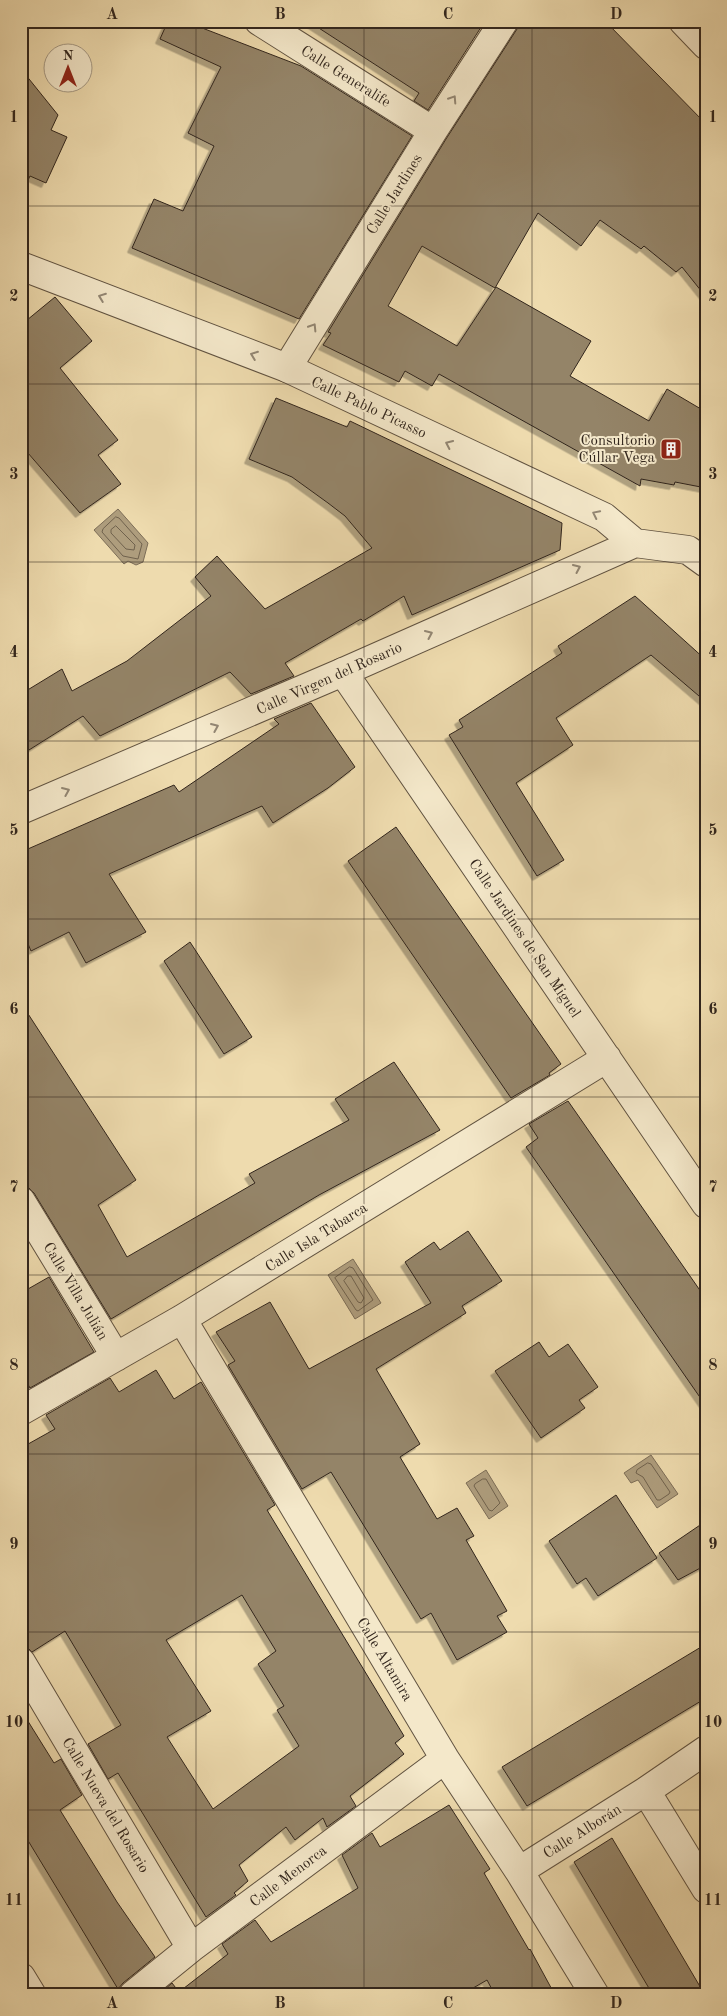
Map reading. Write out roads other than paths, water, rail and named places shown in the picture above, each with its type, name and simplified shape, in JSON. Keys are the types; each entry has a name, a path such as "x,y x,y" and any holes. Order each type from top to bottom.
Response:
{"street":[{"name":"Calle Generalife","path":"259,21 433,131"},
{"name":"Calle Jardines","path":"288,368 433,131 504,21"},
{"path":"684,21 706,45"},
{"name":"Calle Pablo Picasso","path":"21,266 288,368 604,517 635,543"},
{"path":"635,543 700,552"},
{"name":"Calle Virgen del Rosario","path":"21,810 343,672 635,543"},
{"name":"Calle Jardines de San Miguel","path":"343,672 706,1204"},
{"name":"Calle Isla Tabarca","path":"21,1411 182,1319 607,1058"},
{"name":"Calle Villa Julián","path":"21,1200 116,1357"},
{"name":"Calle Altamira","path":"182,1319 445,1759 519,1871 595,1995"},
{"name":"Calle Nueva del Rosario","path":"21,1662 191,1948"},
{"name":"Calle Alborán","path":"519,1871 646,1791 706,1750"},
{"name":"Calle Menorca","path":"133,1995 191,1948 445,1759"},
{"path":"646,1791 706,1889"},
{"path":"21,1977 32,1995"}],"water":[{"path":"118,509 148,543 143,562 136,565 128,561 124,564 94,530"},
{"path":"353,1259 381,1303 355,1319 328,1275"},
{"path":"651,1455 678,1494 657,1508 638,1480 631,1483 624,1473"},
{"path":"486,1470 508,1506 489,1519 466,1483"}],"place":[{"name":"Consultorio Cúllar Vega","path":"671,449"}]}
